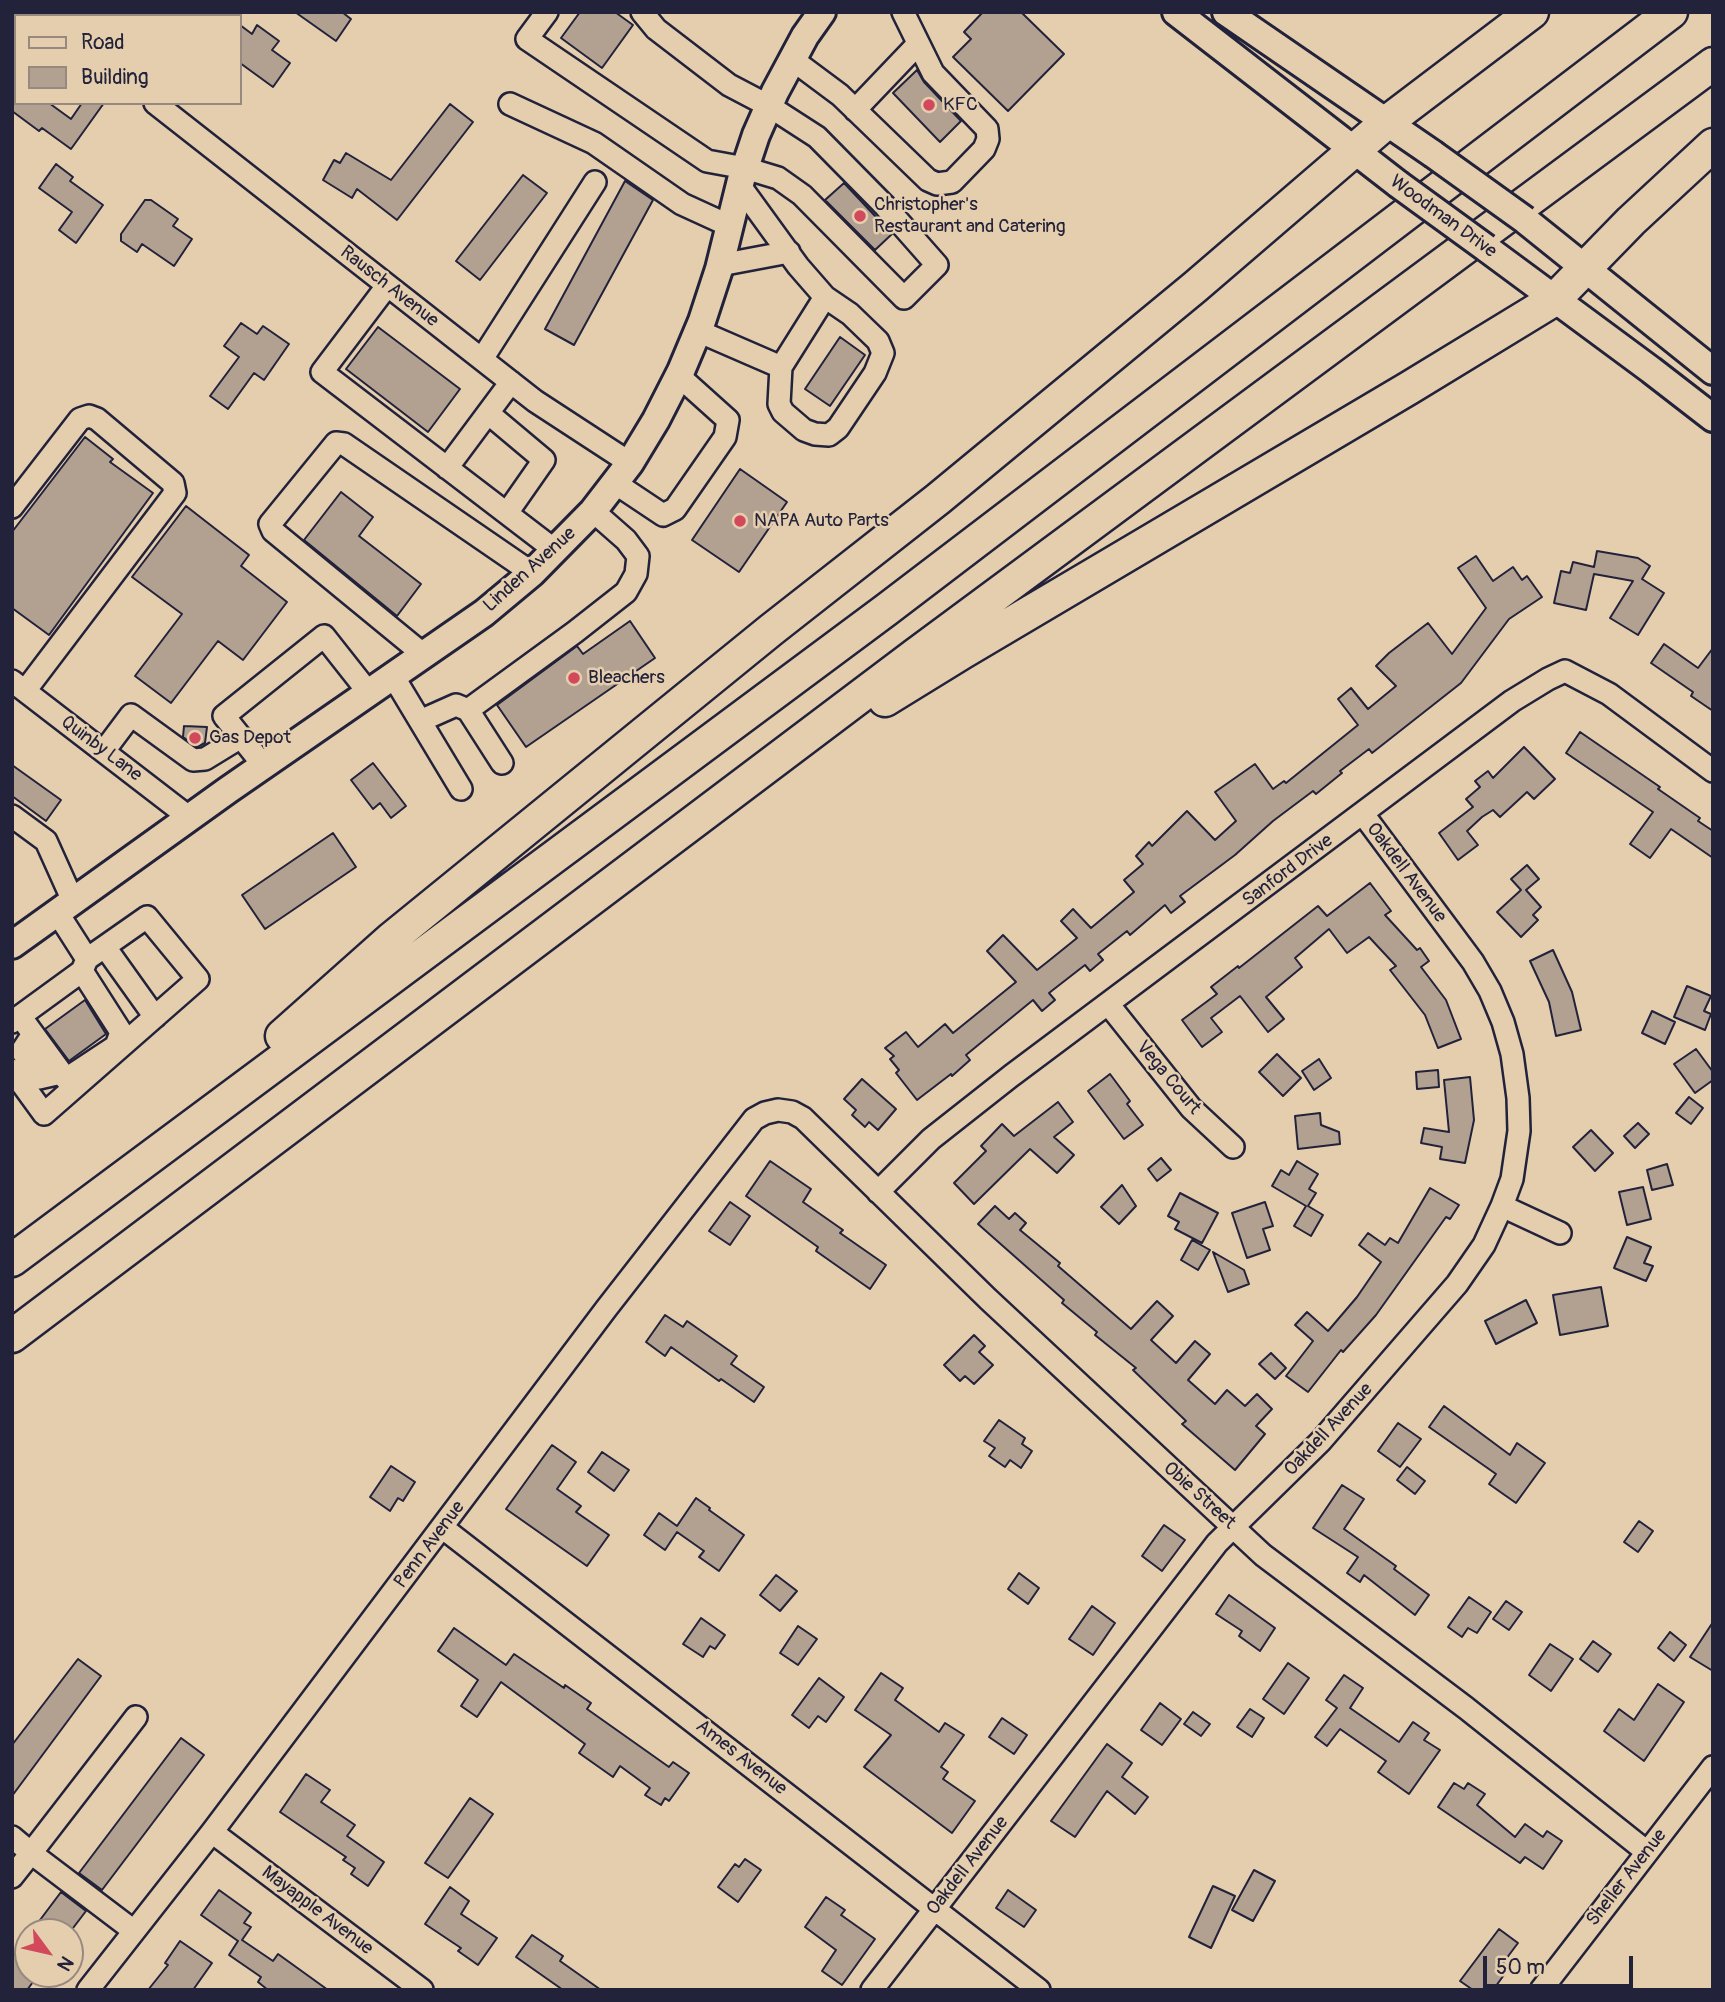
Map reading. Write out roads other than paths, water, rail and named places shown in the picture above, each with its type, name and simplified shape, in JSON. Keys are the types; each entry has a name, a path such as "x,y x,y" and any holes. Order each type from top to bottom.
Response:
{"highway":[{"path":"134,1169 391,939 771,630 949,490 1195,287 1387,122 1532,12"},
{"path":"12,1260 886,610 1671,12"},
{"path":"12,1336 926,646 1713,64"},
{"path":"639,863 962,652 1555,299 1631,221 1713,145"}],"main road":[{"name":"Linden Avenue","path":"12,946 484,613 556,551 593,511 622,473 656,420 679,376 698,331 720,265 743,177 769,106 822,12"},
{"name":"Woodman Drive","path":"1176,12 1398,184 1713,418"},
{"path":"1227,12 1525,220 1713,370"}],"street":[{"path":"547,12 527,39 707,161 743,177 778,178 802,195 904,298 937,265 817,137 769,106 729,85 656,29 642,12"},
{"path":"793,60 855,110 928,180 937,184 952,182 984,149 988,129 933,73 903,12"},
{"path":"855,110 918,44"},
{"path":"510,104 594,143 682,204 730,226"},
{"name":"Rausch Avenue","path":"158,105 535,401 622,473 663,515 675,509 725,437 728,420 679,376"},
{"path":"743,177 789,253 825,297 850,314 878,341 883,353 875,373 838,428 829,435 804,429 783,412 779,404 781,367 825,297"},
{"path":"482,359 596,182"},
{"path":"720,265 789,253"},
{"path":"387,286 322,372 556,551"},
{"path":"698,331 781,367"},
{"path":"447,468 511,382"},
{"path":"488,413 544,460 507,513"},
{"path":"12,507 80,419 89,416 97,419 173,483 175,493 61,643 18,686"},
{"path":"424,655 272,531 270,524 335,443 344,444 532,573"},
{"path":"468,710 626,592 636,574 638,556 626,540 593,511"},
{"path":"264,766 224,716 324,636 369,693"},
{"name":"Sanford Drive","path":"878,1192 931,1139 1011,1076 1512,701 1548,679 1565,671 1609,694 1713,771"},
{"path":"393,677 461,789"},
{"name":"Quinby Lane","path":"18,686 190,818"},
{"path":"420,721 456,705 468,710 502,763"},
{"path":"104,751 131,715 193,760 205,759 241,737"},
{"name":"Oakdell Avenue","path":"872,1990 1159,1617 1233,1526 1320,1442 1457,1284 1484,1245 1502,1206 1512,1179 1518,1131 1514,1065 1503,1022 1474,962 1363,814"},
{"path":"12,816 46,841 65,907 91,959 121,1032 116,1046 66,1079 33,1034 16,1019 91,959 147,917 198,979 44,1114 12,1070"},
{"path":"91,959 155,1017"},
{"name":"Vega Court","path":"1109,1005 1191,1108 1233,1147"},
{"name":"Obie Street","path":"778,1110 792,1112 803,1118 988,1299 1263,1555 1466,1708 1647,1852"},
{"name":"Penn Avenue","path":"88,1990 212,1832 606,1309 754,1119 778,1110"},
{"path":"1502,1206 1560,1233"},
{"name":"Ames Avenue","path":"443,1528 1039,1990"},
{"path":"12,1877 136,1717"},
{"name":"Sheller Avenue","path":"1541,1990 1713,1767"},
{"name":"Mayapple Avenue","path":"212,1832 422,1990"},
{"path":"12,1837 134,1931"}],"place":[{"name":"KFC","path":"929,105"},
{"name":"Christopher's Restaurant and Catering","path":"860,216"},
{"name":"NAPA Auto Parts","path":"740,521"},
{"name":"Bleachers","path":"574,678"},
{"name":"Gas Depot","path":"195,738"}]}
